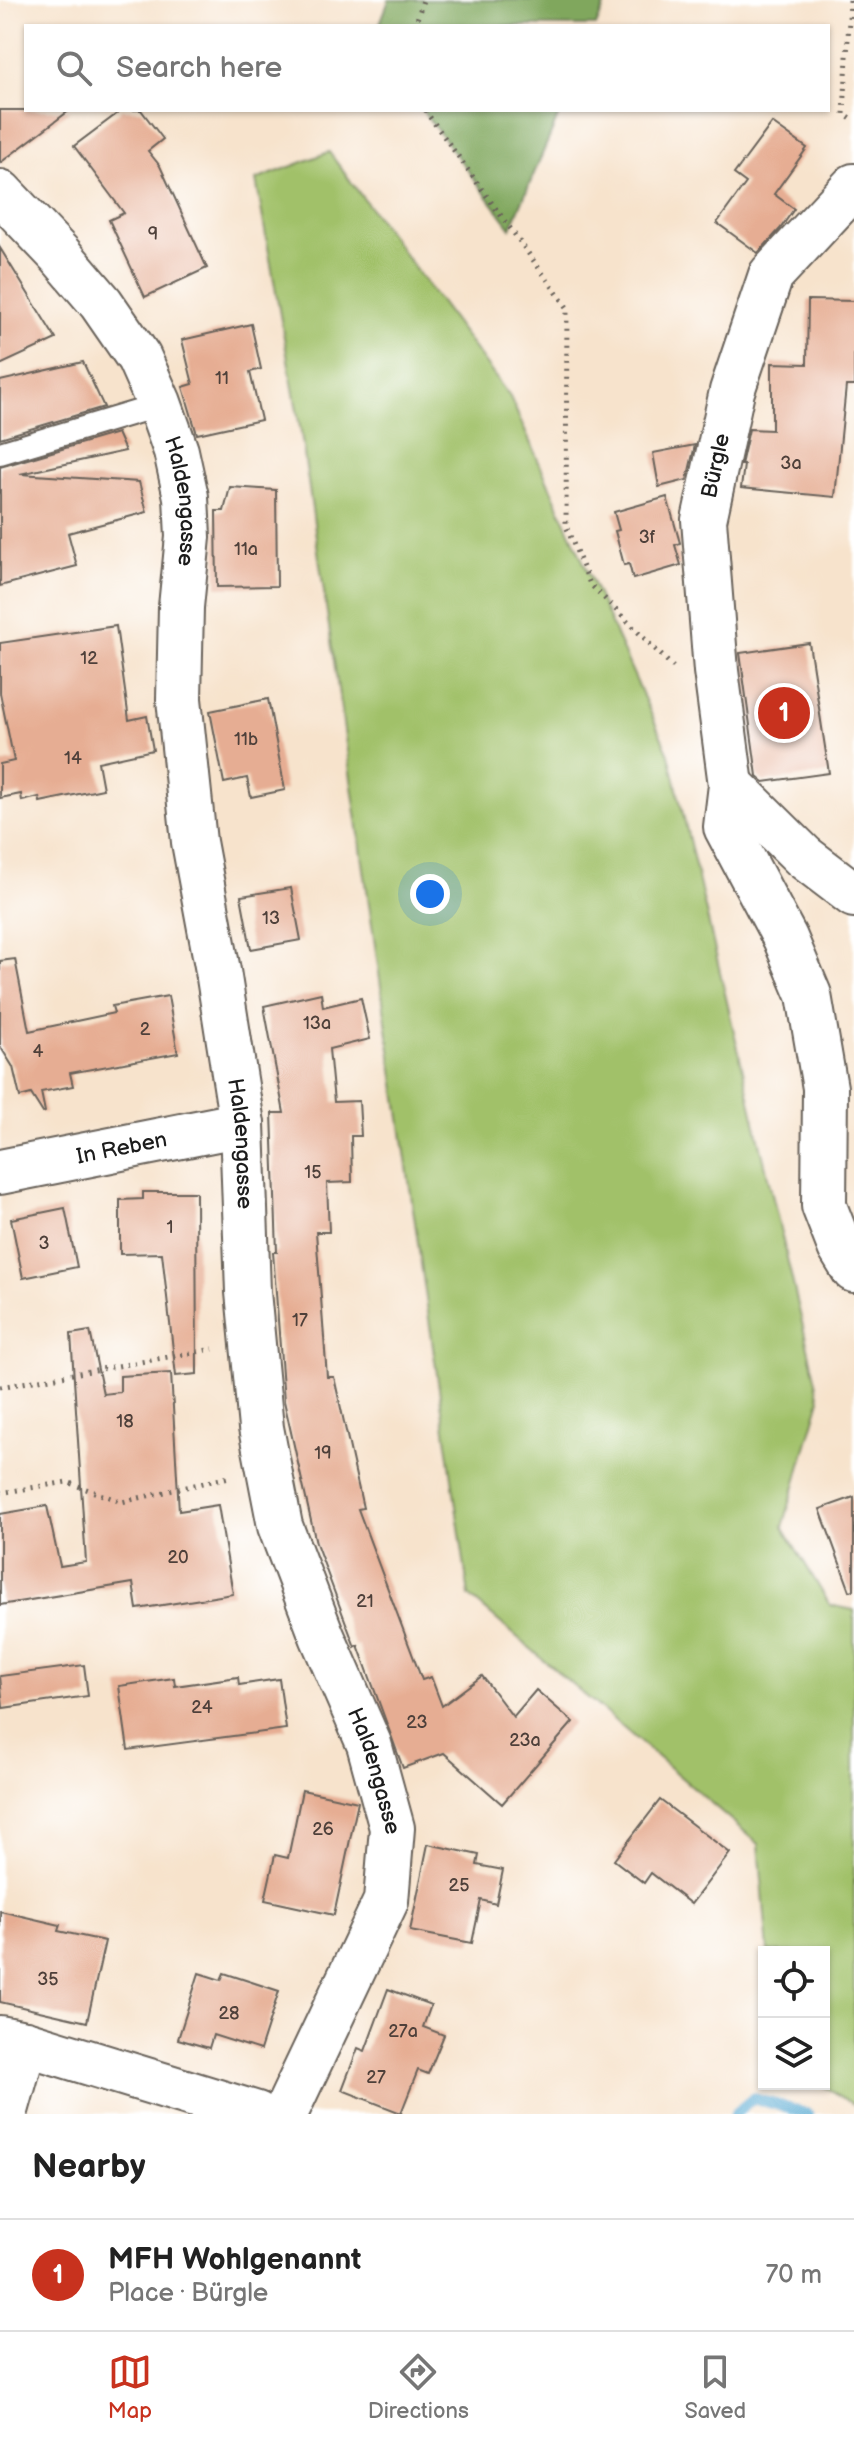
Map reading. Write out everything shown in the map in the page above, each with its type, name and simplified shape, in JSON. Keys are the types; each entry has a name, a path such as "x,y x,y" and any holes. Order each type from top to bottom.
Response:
{"street":[{"name":"Bürgle","path":"854,186 771,275 732,391 704,520 716,671 731,785 726,827 785,938 809,995 825,1088 824,1206 840,1247 854,1270"},
{"name":"Haldengasse","path":"0,192 101,303 139,358 176,451 186,497 188,537 181,607 179,699 194,842 242,1124 248,1292 261,1428 280,1526 322,1636 369,1744 392,1828 386,1901 285,2114"},
{"path":"731,785 804,857 854,895"},
{"name":"In Reben","path":"0,1172 242,1124"},
{"path":"5,2114 12,2041 257,2114"}],"lane":[{"path":"0,453 160,405"}],"path":[{"path":"416,24 423,0"},
{"path":"850,0 844,114 854,121"},
{"path":"427,112 567,307 566,526 590,584 672,666 679,679"},
{"path":"0,1387 253,1342"},
{"path":"0,1493 67,1482 122,1502 269,1468"}],"green space":[{"path":"389,0 607,0 597,24 380,24"},
{"path":"424,112 560,112 511,228"},
{"path":"329,152 510,397 669,754 820,1399 783,1527 830,1605 854,1610 854,2105 830,2090 830,1946 768,1946 759,1844 469,1596 301,433 256,180"}],"building":[{"path":"0,110 67,112 0,163"},
{"path":"119,112 143,112 163,139 148,151 160,166 207,268 145,297 109,220 124,213 74,146"},
{"path":"772,123 807,148 774,194 794,209 758,253 717,223 746,183 734,174"},
{"path":"0,248 56,339 0,365"},
{"path":"808,300 854,301 854,386 846,386 835,497 741,488 744,465 741,465 749,429 772,430 772,363 807,364"},
{"path":"251,324 261,369 250,372 261,420 197,434 183,387 193,384 182,340"},
{"path":"83,362 104,407 0,438 0,381"},
{"path":"117,433 125,451 20,474 139,482 147,512 68,533 77,566 0,586 0,467"},
{"path":"695,445 687,480 659,487 653,453"},
{"path":"230,487 276,490 277,586 217,587 216,511 224,511"},
{"path":"667,497 680,543 675,545 681,565 633,579 629,564 624,565 615,531 619,530 614,512"},
{"path":"116,626 129,720 147,716 153,750 98,762 103,789 40,802 39,797 22,801 21,794 0,798 0,764 14,761 0,693 0,643"},
{"path":"809,643 829,773 764,782 757,776 740,653"},
{"path":"268,699 285,790 251,797 247,778 224,783 210,711"},
{"path":"291,888 301,940 251,949 241,896"},
{"path":"15,959 29,1031 114,1013 112,1006 168,996 178,1053 70,1073 73,1086 41,1092 43,1113 31,1094 20,1097 13,1067 0,1046 0,961"},
{"path":"321,993 323,1007 361,998 370,1039 329,1049 334,1102 359,1101 361,1136 351,1136 352,1182 327,1183 329,1232 316,1232 327,1377 334,1377 363,1508 358,1509 422,1680 431,1677 442,1706 482,1676 513,1717 536,1690 573,1722 502,1804 444,1753 403,1768 316,1543 284,1401 273,1252 277,1252 272,1113 284,1113 264,1006"},
{"path":"143,1192 196,1192 197,1374 176,1376 162,1253 120,1254 120,1200 143,1199"},
{"path":"65,1208 77,1267 23,1278 11,1219"},
{"path":"90,1331 103,1394 120,1392 120,1376 171,1373 179,1511 218,1505 233,1594 137,1609 133,1583 0,1605 0,1514 47,1506 60,1566 86,1562 71,1334"},
{"path":"854,1497 854,1590 850,1591 820,1509"},
{"path":"84,1665 88,1696 3,1708 0,1676"},
{"path":"238,1677 239,1685 279,1679 286,1729 128,1750 119,1686 174,1678 175,1686"},
{"path":"302,1790 358,1802 334,1915 265,1900 275,1855 288,1858"},
{"path":"660,1800 730,1853 691,1904 651,1873 644,1883 614,1860"},
{"path":"428,1844 479,1855 477,1865 503,1870 496,1904 481,1900 472,1943 410,1931"},
{"path":"0,1911 60,1925 58,1931 105,1941 87,2022 0,2002"},
{"path":"199,1973 221,1980 224,1973 279,1991 260,2050 213,2035 209,2048 178,2039"},
{"path":"388,1989 431,2005 423,2027 444,2035 428,2074 418,2070 401,2113 342,2090 358,2048 365,2051"}],"waterway":[{"path":"735,2114 753,2098 808,2114"}],"place":[{"name":"MFH Wohlgenannt","path":"784,713"}]}
